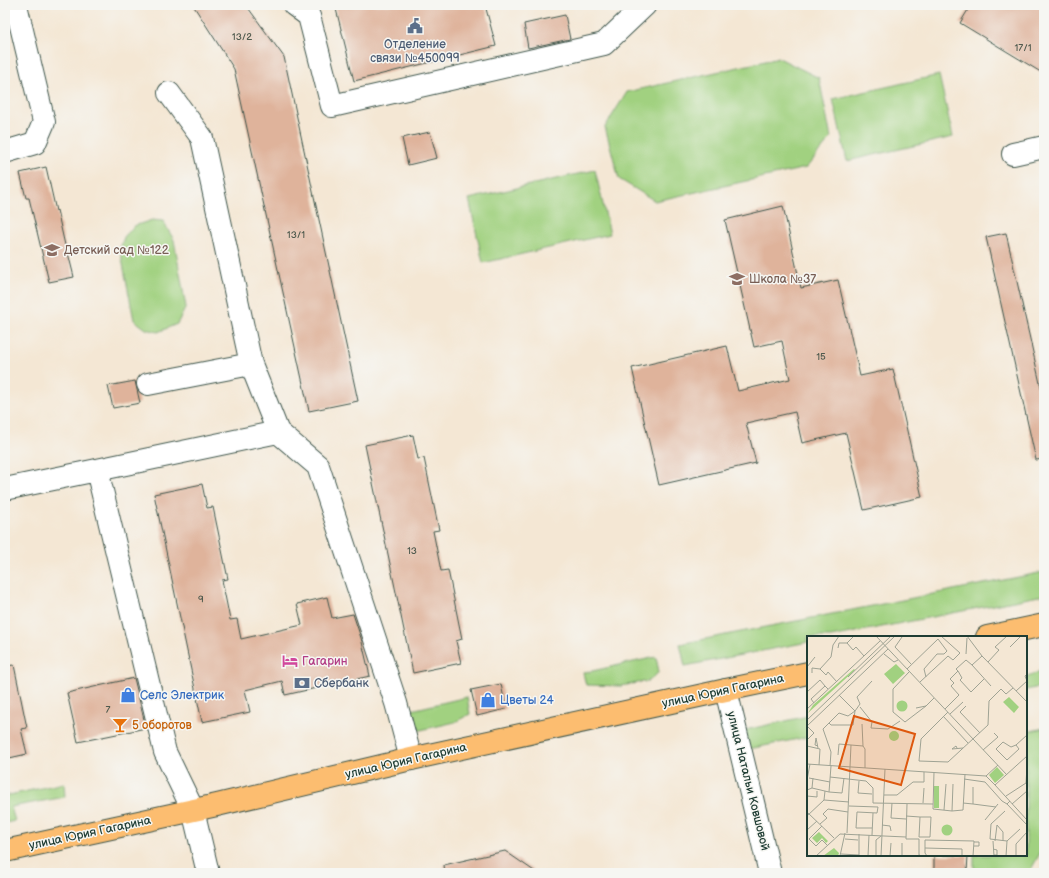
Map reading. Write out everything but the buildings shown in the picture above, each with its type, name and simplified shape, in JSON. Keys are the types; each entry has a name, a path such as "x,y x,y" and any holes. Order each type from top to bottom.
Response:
{"main road":[{"path":"992,636 1044,626"},
{"name":"улица Юрия Гагарина","path":"5,851 194,810 411,759 807,673"}],"street":[{"path":"5,152 35,142 44,122 16,5"},
{"path":"294,5 309,16 332,106 604,44 645,5"},
{"path":"169,93 202,138 251,364 278,432 318,466 396,703 411,759"},
{"path":"1013,154 1044,147"},
{"path":"148,384 251,364"},
{"path":"5,489 278,432"},
{"path":"97,470 165,752 194,810 208,873"},
{"name":"улица Натальи Ковшовой","path":"726,690 770,873"}],"green space":[{"path":"779,58 819,78 831,138 806,168 655,201 619,179 605,127 627,92"},
{"path":"939,75 953,137 847,161 833,99"},
{"path":"595,170 610,234 483,263 469,199"},
{"path":"152,220 163,221 174,240 186,307 177,324 158,332 146,329 134,320 120,249 124,237 134,226"},
{"path":"1044,572 1044,595 836,636 807,636 807,642 685,666 680,644"},
{"path":"656,657 659,672 649,681 621,686 586,685 583,673"},
{"path":"1044,669 1044,686 1027,690 1027,678"},
{"path":"467,697 470,714 455,722 408,733 403,712"},
{"path":"807,716 807,737 749,749 745,730"},
{"path":"1044,728 1044,846 1029,873 974,873 974,856 1027,856 1027,732"},
{"path":"64,783 65,797 11,807 15,821 5,823 5,796"}],"place":[{"name":"Отделение связи №450099","path":"415,26"},
{"name":"Детский сад №122","path":"52,250"},
{"name":"Школа №37","path":"737,279"},
{"name":"Гагарин","path":"290,661"},
{"name":"Сбербанк","path":"302,683"},
{"name":"Селс Электрик","path":"128,695"},
{"name":"Цветы 24","path":"488,700"},
{"name":"5 оборотов","path":"120,725"}]}
